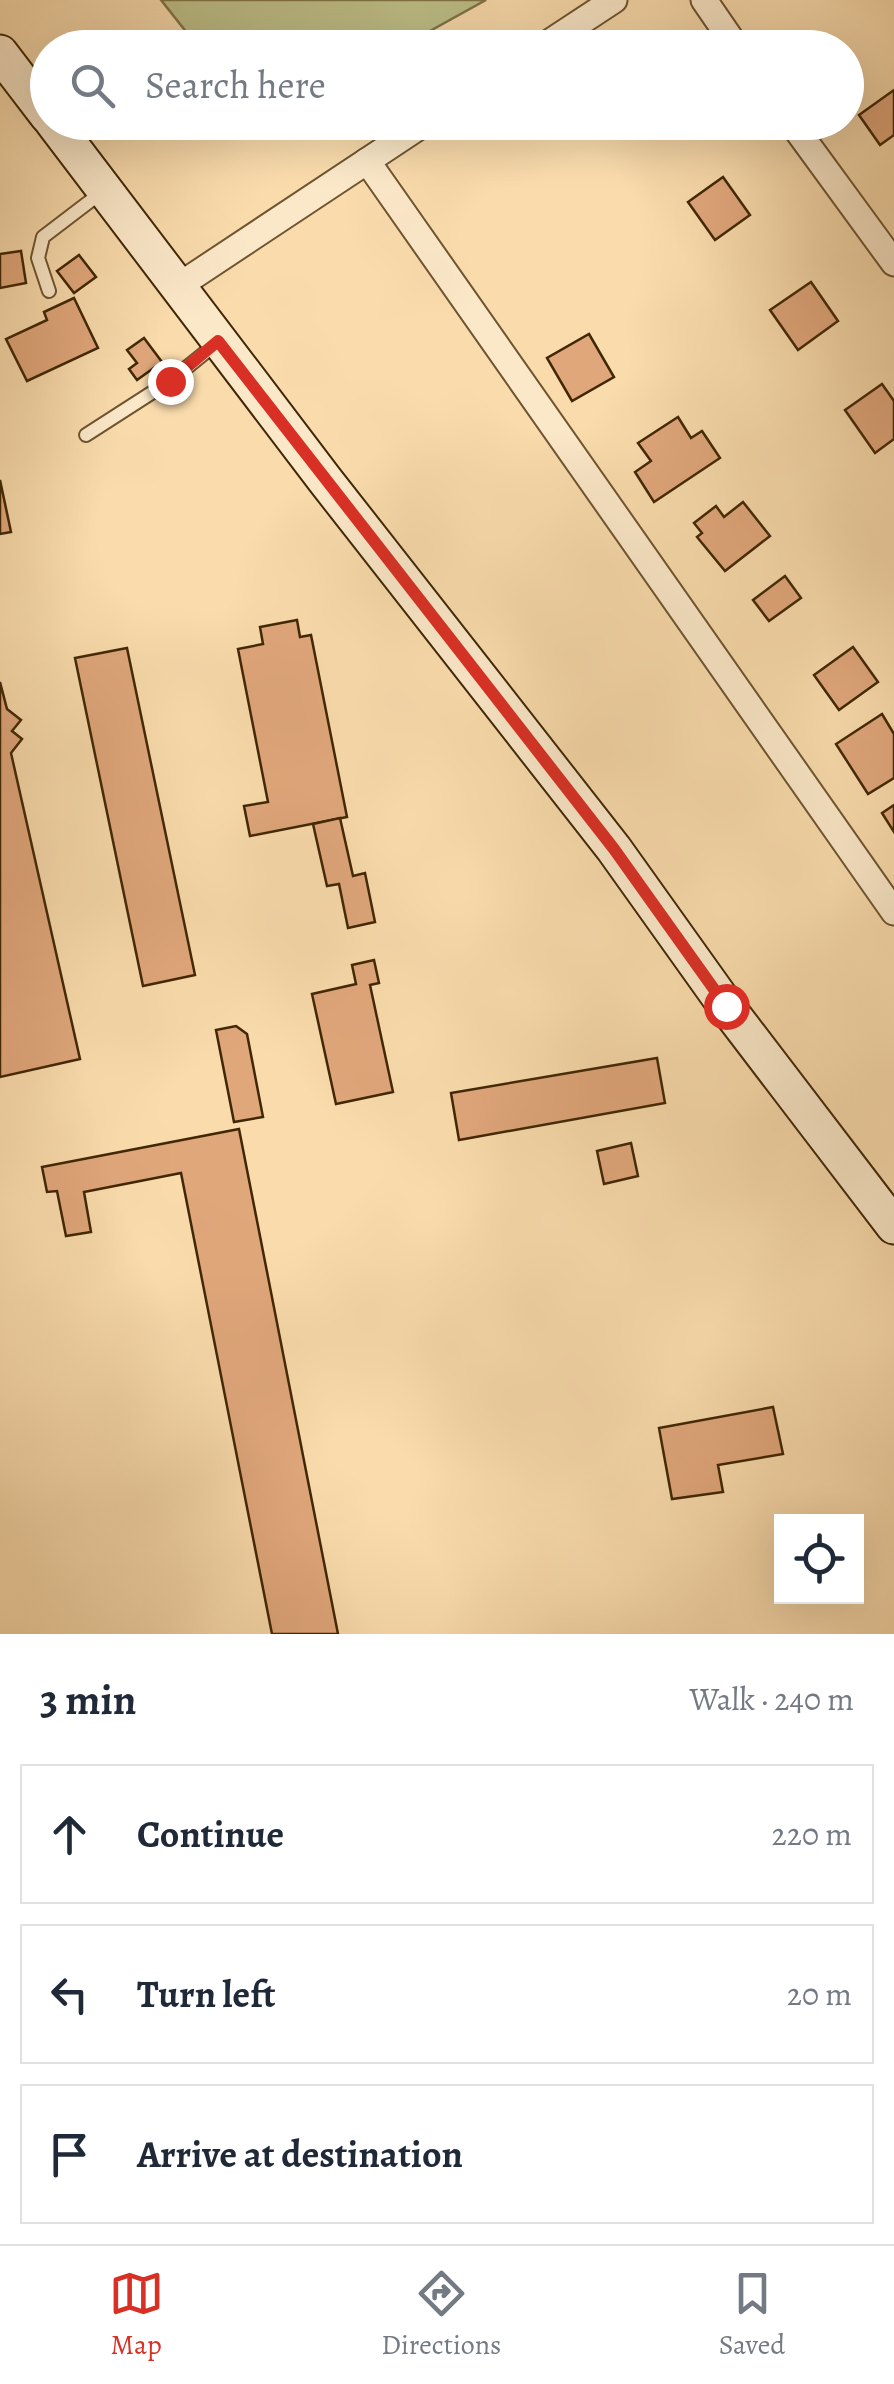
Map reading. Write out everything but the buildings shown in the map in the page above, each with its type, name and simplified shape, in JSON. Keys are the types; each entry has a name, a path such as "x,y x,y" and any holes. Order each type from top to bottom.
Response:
{"street":[{"path":"568,30 614,0"},
{"path":"704,0 725,30"},
{"path":"0,53 30,92"},
{"path":"66,140 614,849 726,1006 894,1226"},
{"path":"177,287 398,140"},
{"path":"804,140 894,263"},
{"path":"367,160 894,912"}],"lane":[{"path":"49,291 38,258 42,237 104,190"},
{"path":"86,435 170,381 218,341"}],"green space":[{"path":"161,0 486,0 432,30 185,30"}],"route":[{"path":"170,381 218,341 614,849 726,1006"}]}
